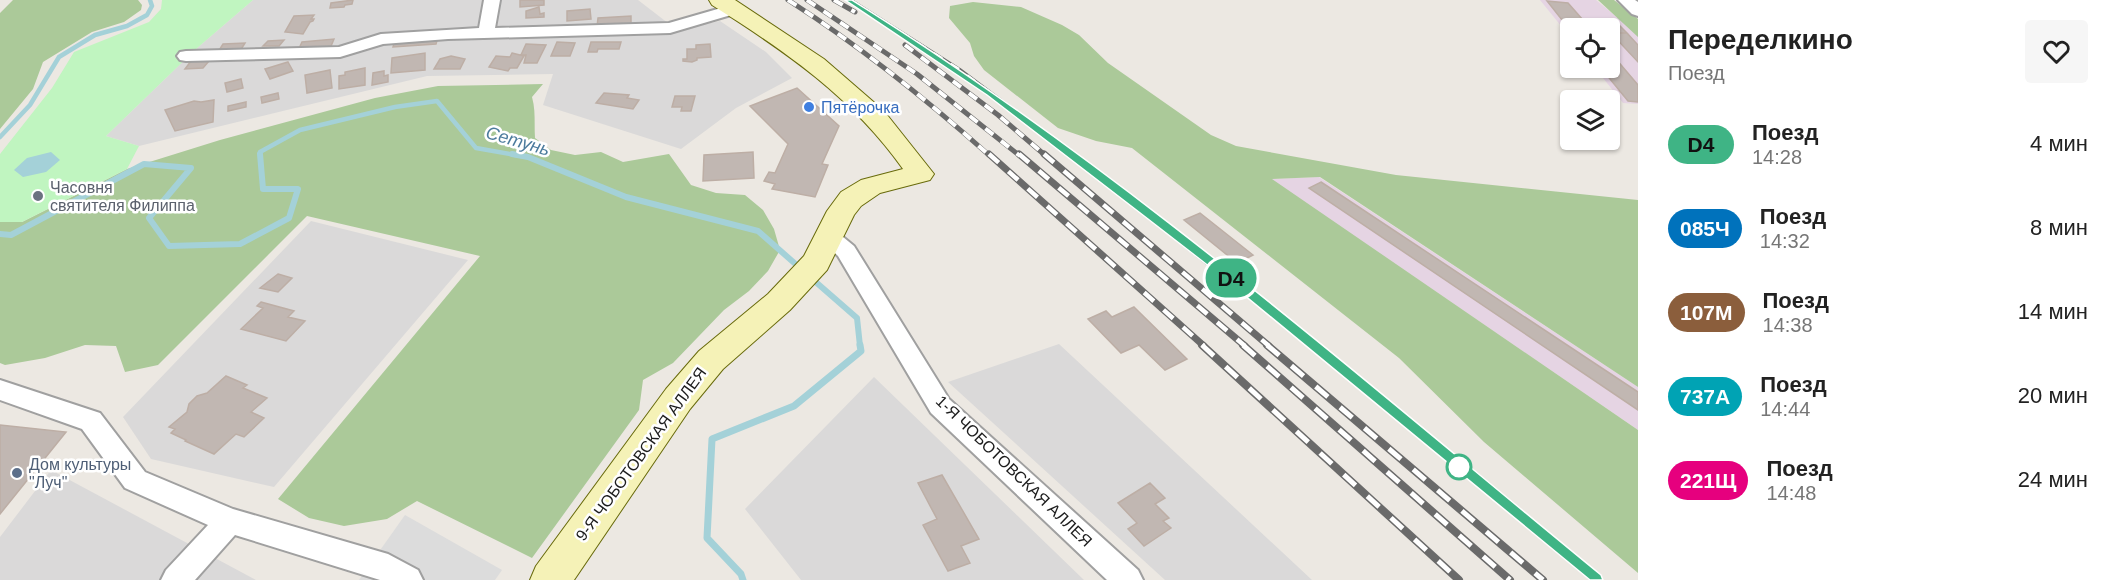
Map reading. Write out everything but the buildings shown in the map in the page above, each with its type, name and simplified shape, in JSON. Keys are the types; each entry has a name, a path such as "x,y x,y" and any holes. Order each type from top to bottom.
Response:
{"street":[{"path":"486,34 492,0"},
{"path":"1626,0 1638,11"},
{"path":"186,56 340,52 381,39 448,34 670,28 727,5"},
{"name":"9-Я ЧОБОТОВСКАЯ АЛЛЕЯ","path":"550,580 678,399 711,360 779,302 823,249 842,211 851,199 861,191 882,182 921,174 869,111 835,80 807,58 727,5"},
{"name":"1-Я ЧОБОТОВСКАЯ АЛЛЕЯ","path":"823,249 846,251 940,405 1128,580"},
{"path":"2,393 91,421 135,480 230,520 378,564 408,580"},
{"path":"176,580 230,520"}],"shaded area":[{"path":"253,0 638,0 677,30 720,21 766,52 792,78 736,108 681,149 543,105 553,74 427,76 139,146 106,136 196,49"},
{"path":"1540,0 1596,0 1618,18 1560,18 1560,25"},
{"path":"1620,20 1638,36 1638,104 1623,103 1620,99 1620,90 1613,90 1603,78 1620,78"},
{"path":"1319,177 1638,387 1638,430 1271,179"},
{"path":"311,221 468,260 274,487 151,459 123,417"},
{"path":"1059,344 1312,580 1165,580 948,382"},
{"path":"874,377 1084,580 801,580 745,509"},
{"path":"51,470 256,580 0,580 0,537"},
{"path":"405,515 502,570 495,580 359,580"}],"green space":[{"path":"13,0 138,0 142,5 141,10 124,22 92,32 43,62 33,89 0,129 0,13"},
{"path":"162,0 253,0 196,49 106,136 139,146 127,169 22,222 0,222 0,154 52,88 74,52 149,22 161,9"},
{"path":"1598,0 1614,0 1638,19 1638,37 1620,18"},
{"path":"973,2 1021,7 1062,25 1079,35 1108,63 1211,135 1236,146 1396,175 1638,200 1638,387 1320,177 1272,179 1638,430 1638,573 1484,442 1399,358 1132,148 1096,141 1058,128 984,70 974,56 970,43 949,18 950,6"},
{"path":"543,84 532,97 535,138 551,150 575,155 601,152 623,162 669,154 691,185 716,193 745,195 763,210 774,229 780,250 768,271 749,291 724,310 673,363 643,380 639,410 532,558 417,501 387,519 344,526 309,518 278,499 480,256 307,216 158,365 125,372 116,346 85,345 45,358 5,365 0,363 0,222 22,222 127,169 220,140 375,98 438,86"}],"water":[{"path":"51,152 60,160 46,172 23,177 14,170 27,158"}],"waterway":[{"name":"Сетунь","path":"0,137 30,105 59,57 95,35 127,26 147,15 152,6 150,0"},
{"name":"Сетунь","path":"260,154 300,130 395,107 437,101 476,148 521,156"},
{"name":"Сетунь","path":"0,234 11,235 144,164 191,168 149,218 169,246 240,244 289,218 298,189 263,189 260,154"},
{"name":"Сетунь","path":"512,154 528,157 626,197 758,231 800,268"},
{"name":"Сетунь","path":"810,277 857,318 860,346"},
{"name":"Сетунь","path":"743,580 741,574 707,538 712,439 794,406 861,351 860,345"}],"railway":[{"path":"788,0 892,74 990,156"},
{"path":"807,0 917,74 1020,156"},
{"path":"834,0 855,12"},
{"path":"849,0 959,70 1074,156"},
{"path":"905,45 998,115 1046,156"},
{"path":"989,154 1204,346"},
{"path":"1019,154 1245,346"},
{"path":"1044,154 1269,346"},
{"path":"1072,154 1314,346"},
{"path":"1202,345 1459,580"},
{"path":"1243,345 1510,580"},
{"path":"1267,345 1543,580"},
{"path":"1312,345 1596,580"}],"train":[{"name":"D4","path":"849,0 991,93 1219,268 1596,580"}],"place":[{"name":"Пятёрочка","path":"809,107"},
{"name":"Часовня святителя Филиппа","path":"38,196"},
{"name":"Дом культуры \"Луч\"","path":"17,473"}]}
